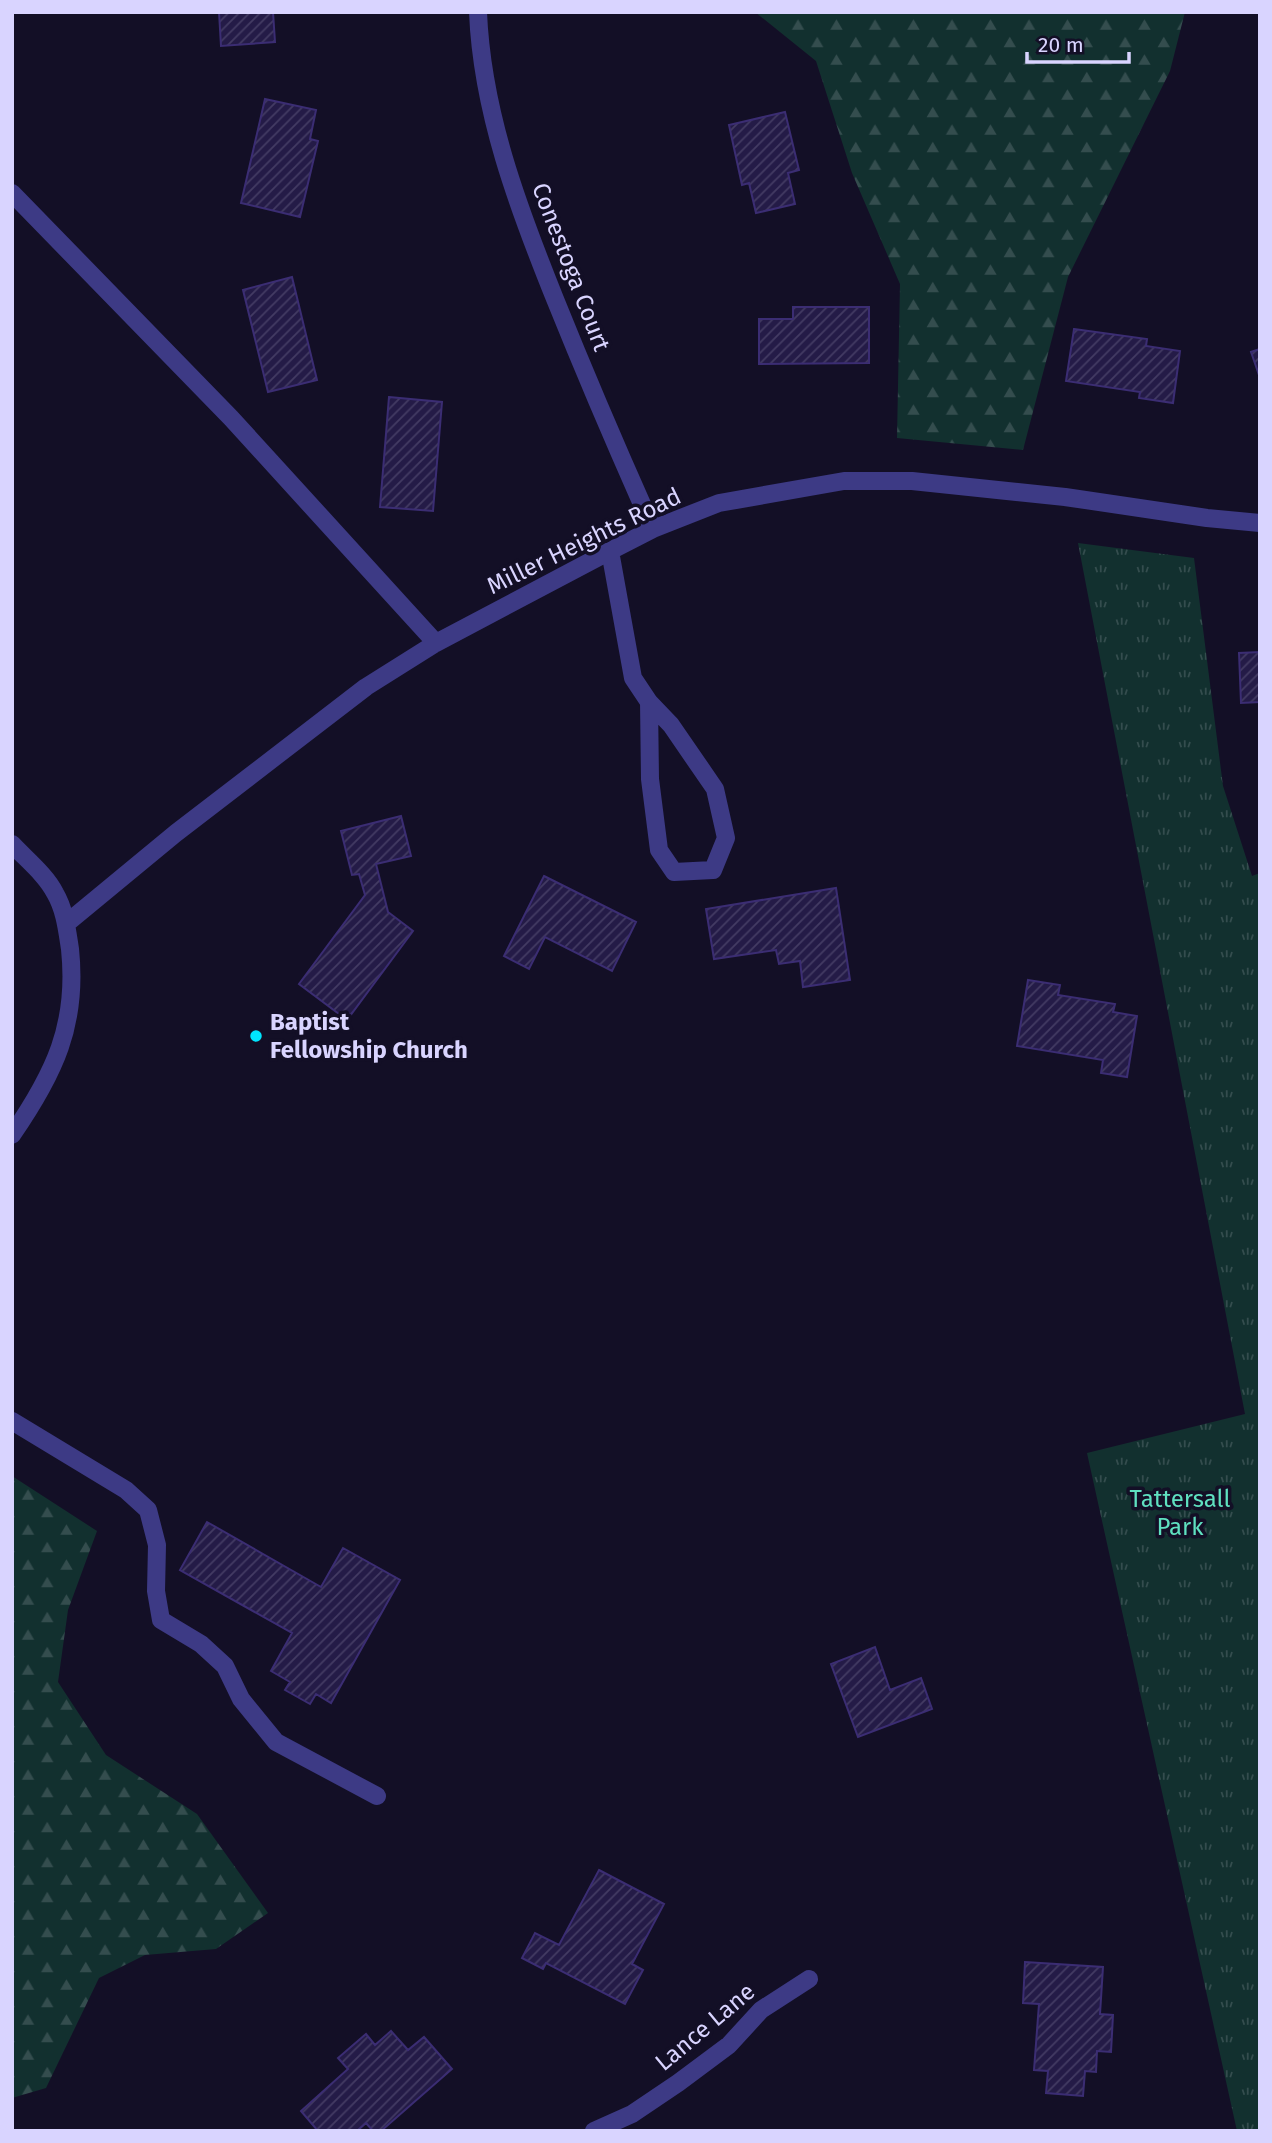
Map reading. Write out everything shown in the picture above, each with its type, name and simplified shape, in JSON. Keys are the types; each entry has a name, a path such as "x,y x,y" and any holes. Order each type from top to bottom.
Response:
{"street":[{"name":"Conestoga Court","path":"478,12 487,93 505,162 556,303 653,529"},
{"path":"12,193 231,418 436,643"},
{"name":"Miller Heights Road","path":"67,923 176,833 366,687 436,643 610,551 653,529 719,503 844,481 912,481 989,488 1260,523"},
{"path":"610,551 633,678 649,702 671,725 715,789 726,838 713,870 674,872 659,850 650,779 649,702"},
{"path":"12,844 55,891 67,923 71,962 66,1030 56,1059 32,1106 12,1135"},
{"path":"12,1421 126,1490 148,1510 158,1545 156,1591 161,1620 201,1644 225,1666 241,1699 276,1742 377,1796"},
{"name":"Lance Lane","path":"594,2131 632,2114 678,2084 729,2045 761,2010 809,1979"}],"green space":[{"path":"755,12 1185,12 1170,71 1068,277 1023,450 897,438 900,284 852,173 816,61"},
{"name":"Tattersall Park","path":"1078,543 1194,558 1223,786 1252,876 1260,873 1260,2131 1237,2131 1087,1453 1245,1414"},
{"path":"12,1476 97,1531 68,1610 58,1682 106,1755 197,1814 268,1913 216,1949 145,1955 99,1978 46,2088 12,2098"}],"building":[{"path":"219,12 273,12 275,42 221,46"},
{"path":"265,99 316,110 310,139 318,141 300,217 241,203"},
{"path":"785,112 799,170 788,173 795,204 756,213 749,183 742,185 729,125"},
{"path":"292,277 317,380 268,392 243,290"},
{"path":"793,307 869,307 869,363 759,364 759,319 793,319"},
{"path":"1074,329 1147,339 1146,346 1180,351 1173,403 1139,398 1140,392 1066,381"},
{"path":"1260,349 1260,378 1251,352"},
{"path":"389,397 442,402 433,511 380,507"},
{"path":"1260,652 1260,702 1241,703 1239,653"},
{"path":"401,816 411,856 376,864 388,912 413,931 347,1020 299,984 365,895 359,874 352,875 341,831"},
{"path":"544,876 636,922 612,971 545,937 529,969 504,956"},
{"path":"836,888 850,980 803,987 800,961 779,964 776,950 714,959 706,909"},
{"path":"1028,980 1060,985 1058,995 1115,1004 1113,1012 1137,1016 1127,1077 1101,1073 1103,1060 1017,1046"},
{"path":"207,1522 321,1587 343,1548 400,1580 331,1703 316,1694 310,1704 285,1690 290,1682 271,1671 292,1633 180,1570"},
{"path":"875,1647 890,1690 921,1678 932,1709 858,1737 831,1664"},
{"path":"599,1870 664,1904 632,1964 643,1970 625,2004 546,1963 543,1969 522,1958 535,1933 559,1945"},
{"path":"1025,1962 1103,1967 1100,2014 1113,2015 1111,2052 1097,2051 1096,2072 1085,2071 1083,2096 1046,2093 1048,2071 1034,2070 1039,2004 1023,2003"},
{"path":"391,2031 408,2050 424,2037 452,2069 381,2131 373,2131 366,2123 357,2131 318,2131 301,2111 348,2069 338,2058 366,2034 375,2045"}],"place":[{"name":"Baptist Fellowship Church","path":"256,1036"}]}
